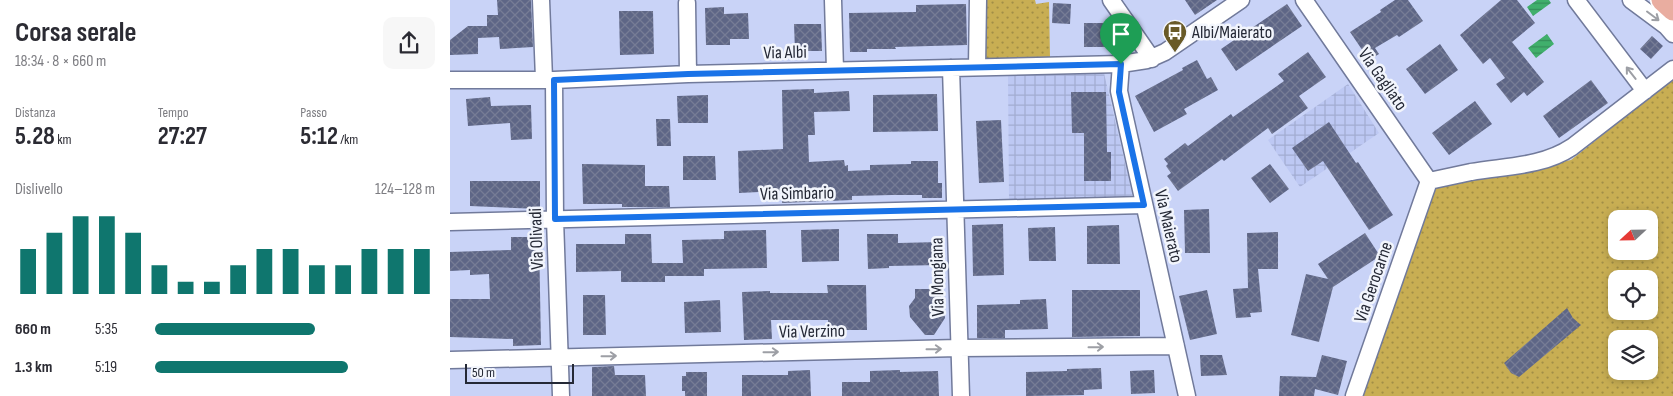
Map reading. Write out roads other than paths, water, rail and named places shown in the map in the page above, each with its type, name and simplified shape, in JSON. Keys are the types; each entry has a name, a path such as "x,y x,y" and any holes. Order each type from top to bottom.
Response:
{"main road":[{"path":"1662,0 1673,10"}],"street":[{"name":"Via Olivadi","path":"541,0 549,80 561,396"},
{"path":"833,0 835,70"},
{"path":"978,0 978,67"},
{"path":"1111,0 1152,59 1186,39 1241,0"},
{"name":"Via Gagliato","path":"1304,0 1429,181"},
{"path":"1576,0 1645,91"},
{"path":"1631,0 1666,26 1673,34"},
{"path":"687,3 688,74"},
{"name":"Via Albi","path":"450,80 549,80 688,74 1121,64 1152,59"},
{"name":"Via Maierato","path":"1121,64 1119,92 1187,396"},
{"name":"Via Mongiana","path":"951,68 958,348 961,396"},
{"path":"1429,181 1471,172 1532,163 1554,157 1572,146 1673,69"},
{"name":"Via Gerocarne","path":"1354,396 1429,181"},
{"name":"Via Simbario","path":"450,222 1144,205"},
{"name":"Via Verzino","path":"450,360 958,348 1176,346"}],"place":[{"name":"Albi/Maierato","path":"1175,53"}]}
